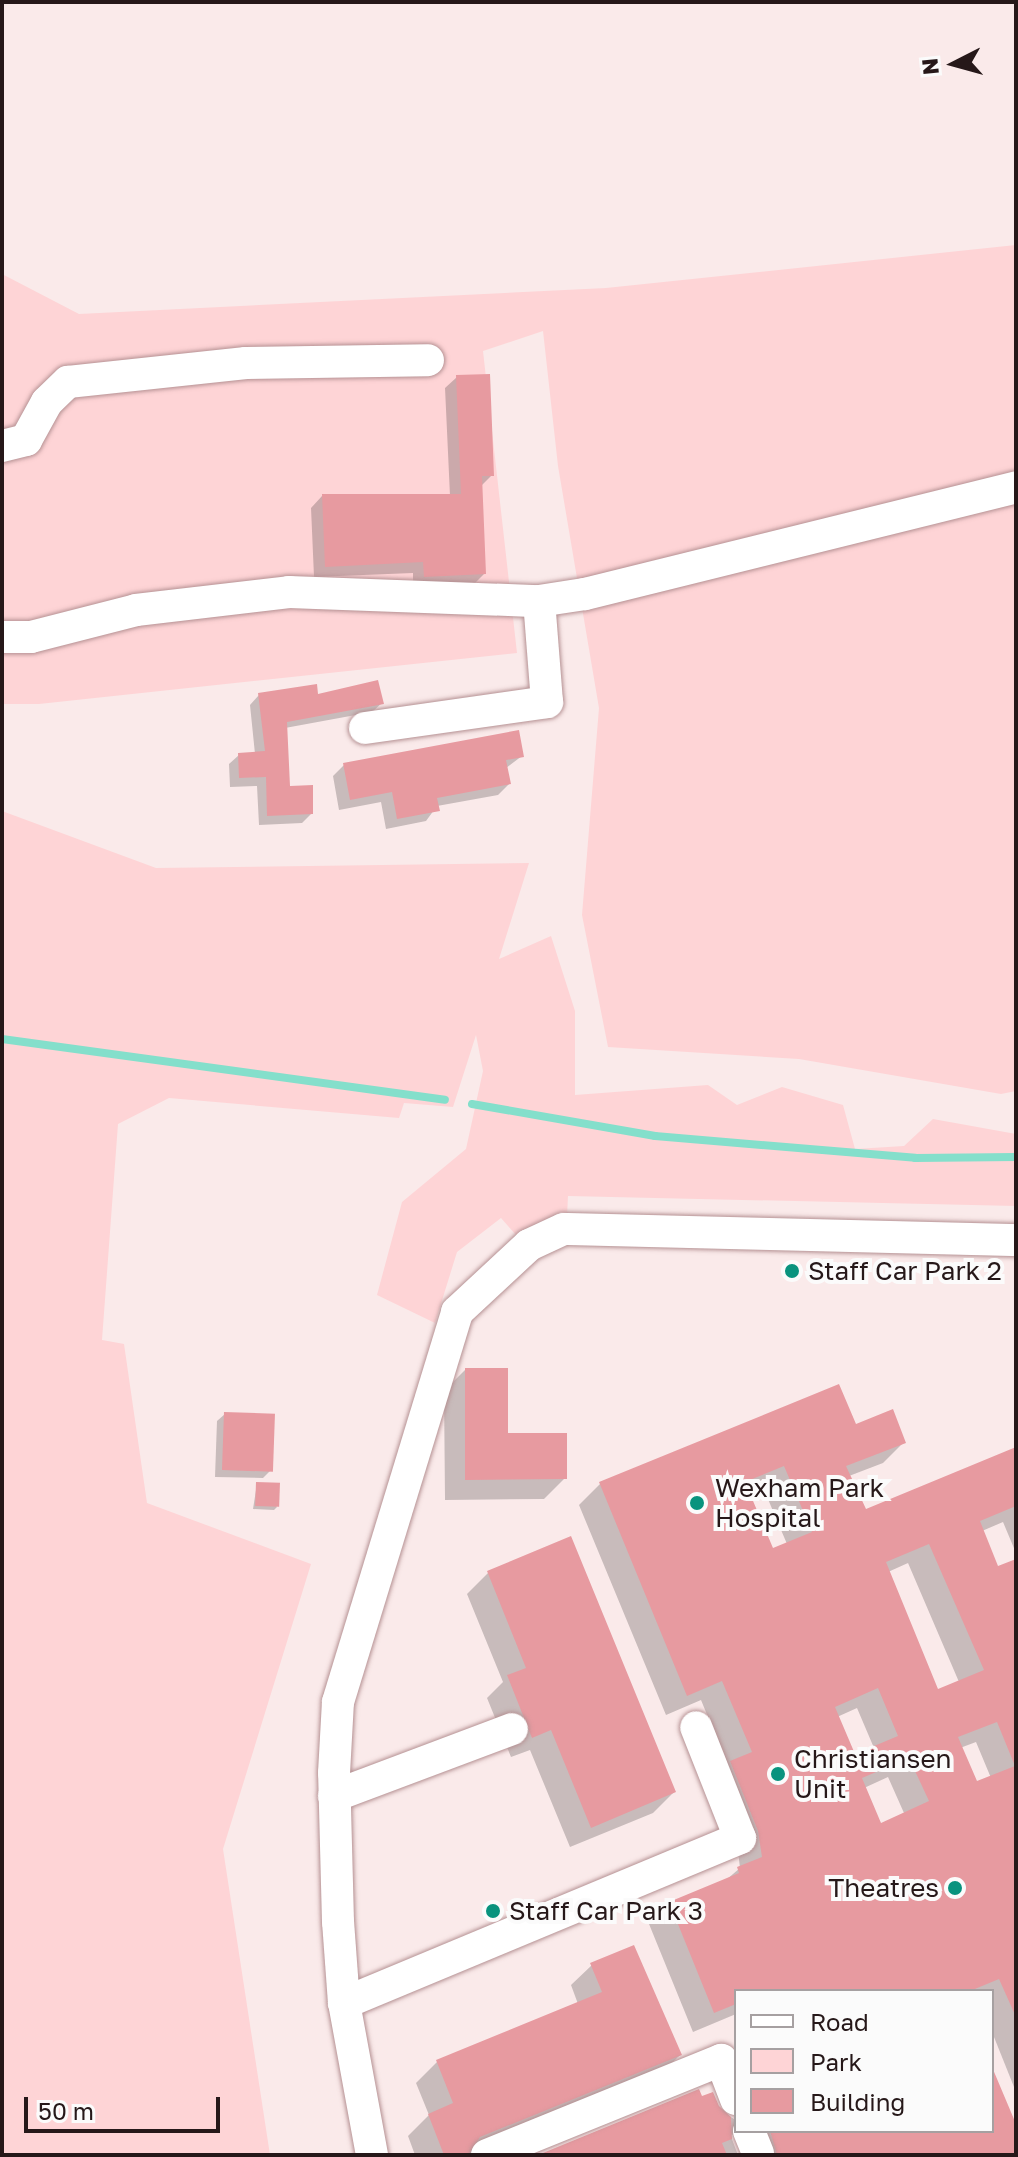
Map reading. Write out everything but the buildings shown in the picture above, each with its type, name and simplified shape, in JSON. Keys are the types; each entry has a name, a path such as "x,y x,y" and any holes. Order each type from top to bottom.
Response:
{"lane":[{"path":"2,446 26,440 47,402 68,382 246,363 428,360"},
{"path":"2,637 31,637 136,610 289,592 539,601 585,594 1016,487"},
{"path":"365,728 547,702 539,601"},
{"path":"372,2155 344,2003 334,1796 338,1702 451,1325 465,1301 529,1245 564,1229 1016,1240"},
{"path":"344,2003 740,1838 696,1727"},
{"path":"334,1796 512,1729"},
{"path":"487,2155 721,2060 734,2094"}],"green space":[{"path":"1016,245 1016,1091 1001,1094 799,1059 608,1047 582,915 599,708 558,466 543,331 483,351 517,653 39,704 2,704 2,274 79,314 606,288"},
{"path":"2,811 156,868 529,863 499,959 551,936 575,1011 575,1095 708,1085 737,1105 782,1087 843,1105 855,1149 904,1146 933,1119 1016,1134 1016,1206 568,1196 567,1217 517,1236 501,1218 457,1252 435,1323 377,1295 402,1202 466,1149 483,1071 476,1035 453,1107 404,1103 399,1118 169,1098 118,1124 102,1340 124,1344 147,1503 311,1564 223,1849 270,2155 2,2155"}],"waterway":[{"path":"2,1039 445,1100"},
{"path":"472,1104 655,1136 915,1158 1016,1157"}],"place":[{"name":"Staff Car Park 2","path":"792,1271"},
{"name":"Wexham Park Hospital","path":"697,1503"},
{"name":"Christiansen Unit","path":"778,1774"},
{"name":"Theatres","path":"955,1888"},
{"name":"Staff Car Park 3","path":"493,1911"}]}
